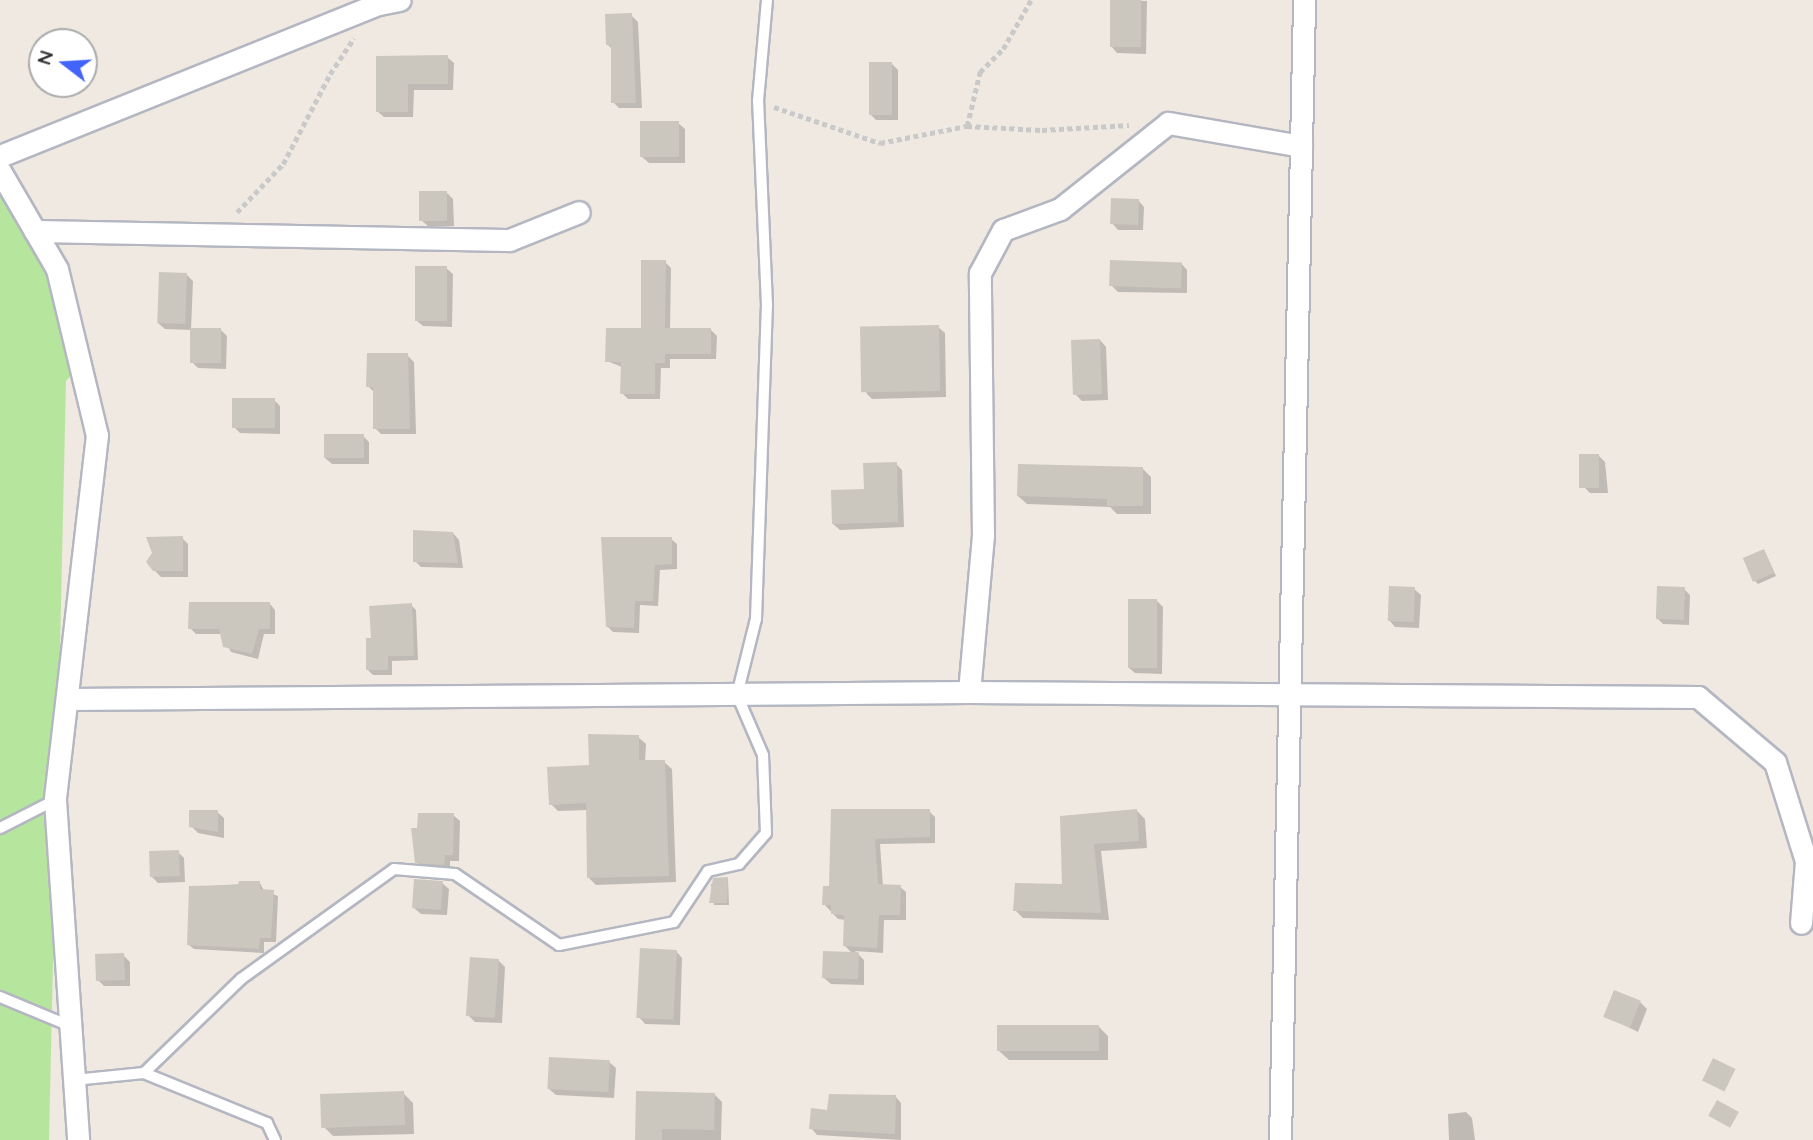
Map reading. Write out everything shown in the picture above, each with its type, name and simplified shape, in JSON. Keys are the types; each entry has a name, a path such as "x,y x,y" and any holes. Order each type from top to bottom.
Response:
{"street":[{"path":"0,156 379,4 400,0"},
{"path":"1280,1140 1304,0"},
{"path":"970,692 983,536 980,273 1003,230 1060,209 1168,123 1301,146"},
{"path":"0,171 57,269 97,436 55,800 78,1140"},
{"path":"34,231 509,240 579,212"},
{"path":"67,699 970,692 1698,697 1775,762 1806,861 1801,923"}],"lane":[{"path":"144,1073 241,979 394,869 455,874 559,945 674,922 708,871 739,864 766,833 763,755 737,695 756,619 767,305 758,101 767,0"},
{"path":"0,828 55,800"},
{"path":"0,997 10,997 70,1026"},
{"path":"74,1080 144,1073 267,1123 275,1140"}],"path":[{"path":"967,126 980,72 1003,49 1031,0"},
{"path":"214,234 283,164 330,74 379,4"},
{"path":"758,101 880,143 967,126 1042,130 1168,123"}],"green space":[{"path":"0,171 57,269 80,365 66,381 49,1140 0,1140"}],"building":[{"path":"1110,0 1141,0 1141,47 1110,47"},
{"path":"632,13 636,103 611,103 611,45 606,45 605,14"},
{"path":"448,55 448,84 408,84 408,112 376,112 376,56"},
{"path":"869,62 892,62 892,115 869,115"},
{"path":"640,121 679,121 679,157 640,157"},
{"path":"419,191 447,191 447,221 419,221"},
{"path":"1111,198 1139,199 1138,225 1110,224"},
{"path":"641,260 666,260 665,328 711,328 711,354 665,354 665,363 655,363 655,394 620,394 621,362 605,362 606,328 641,328"},
{"path":"1110,260 1182,263 1181,288 1109,286"},
{"path":"415,266 447,266 447,321 415,321"},
{"path":"159,272 187,273 185,324 157,323"},
{"path":"939,325 940,391 861,392 860,326"},
{"path":"190,328 221,328 221,363 190,363"},
{"path":"1100,339 1102,394 1073,395 1071,340"},
{"path":"367,353 408,353 410,429 373,429 373,387 366,387"},
{"path":"232,398 275,398 275,428 232,428"},
{"path":"324,434 364,434 364,458 324,458"},
{"path":"1579,454 1599,454 1599,488 1579,488"},
{"path":"897,462 898,522 832,524 831,490 864,489 863,463"},
{"path":"1018,464 1143,467 1143,506 1107,506 1107,499 1017,496"},
{"path":"413,530 453,532 458,563 413,562"},
{"path":"183,536 183,571 153,571 146,562 152,553 146,537"},
{"path":"601,537 672,537 672,564 655,565 653,601 635,601 634,628 606,627"},
{"path":"1764,549 1774,573 1753,582 1743,558"},
{"path":"1389,586 1415,587 1414,622 1388,621"},
{"path":"1657,586 1685,587 1684,620 1656,619"},
{"path":"1128,599 1157,599 1157,668 1128,668"},
{"path":"189,602 270,602 270,629 259,629 252,654 223,647 219,629 188,629"},
{"path":"412,603 414,656 388,656 388,670 366,670 366,638 371,638 369,606"},
{"path":"588,734 639,735 639,760 665,760 669,876 587,878 586,803 549,805 547,767 589,765"},
{"path":"831,809 930,809 930,837 875,839 878,884 901,885 900,915 879,915 877,948 843,946 844,915 831,914 831,905 822,905 823,886 829,886"},
{"path":"1137,809 1139,841 1094,844 1101,913 1013,911 1015,883 1062,884 1060,816"},
{"path":"189,810 218,810 218,832 189,827"},
{"path":"418,813 454,813 453,855 445,855 444,865 415,863 411,828 417,828"},
{"path":"179,850 180,876 150,877 149,851"},
{"path":"728,877 727,903 709,903 713,878"},
{"path":"414,879 443,881 441,910 412,908"},
{"path":"239,881 260,881 260,889 274,890 271,938 260,938 259,949 187,945 189,886 238,885"},
{"path":"640,948 677,950 673,1020 636,1018"},
{"path":"823,951 859,952 858,979 822,978"},
{"path":"124,953 125,980 96,981 95,954"},
{"path":"470,957 499,959 495,1018 466,1016"},
{"path":"1614,990 1641,1001 1630,1028 1603,1017"},
{"path":"997,1025 1099,1025 1099,1051 997,1051"},
{"path":"549,1057 610,1060 608,1092 547,1089"},
{"path":"1713,1058 1735,1069 1725,1091 1702,1080"},
{"path":"404,1091 405,1125 321,1128 320,1094"},
{"path":"636,1091 715,1093 714,1130 662,1129 662,1140 635,1140"},
{"path":"829,1094 896,1095 895,1134 809,1129 811,1108 827,1110"},
{"path":"1717,1100 1739,1112 1730,1128 1708,1116"}]}
